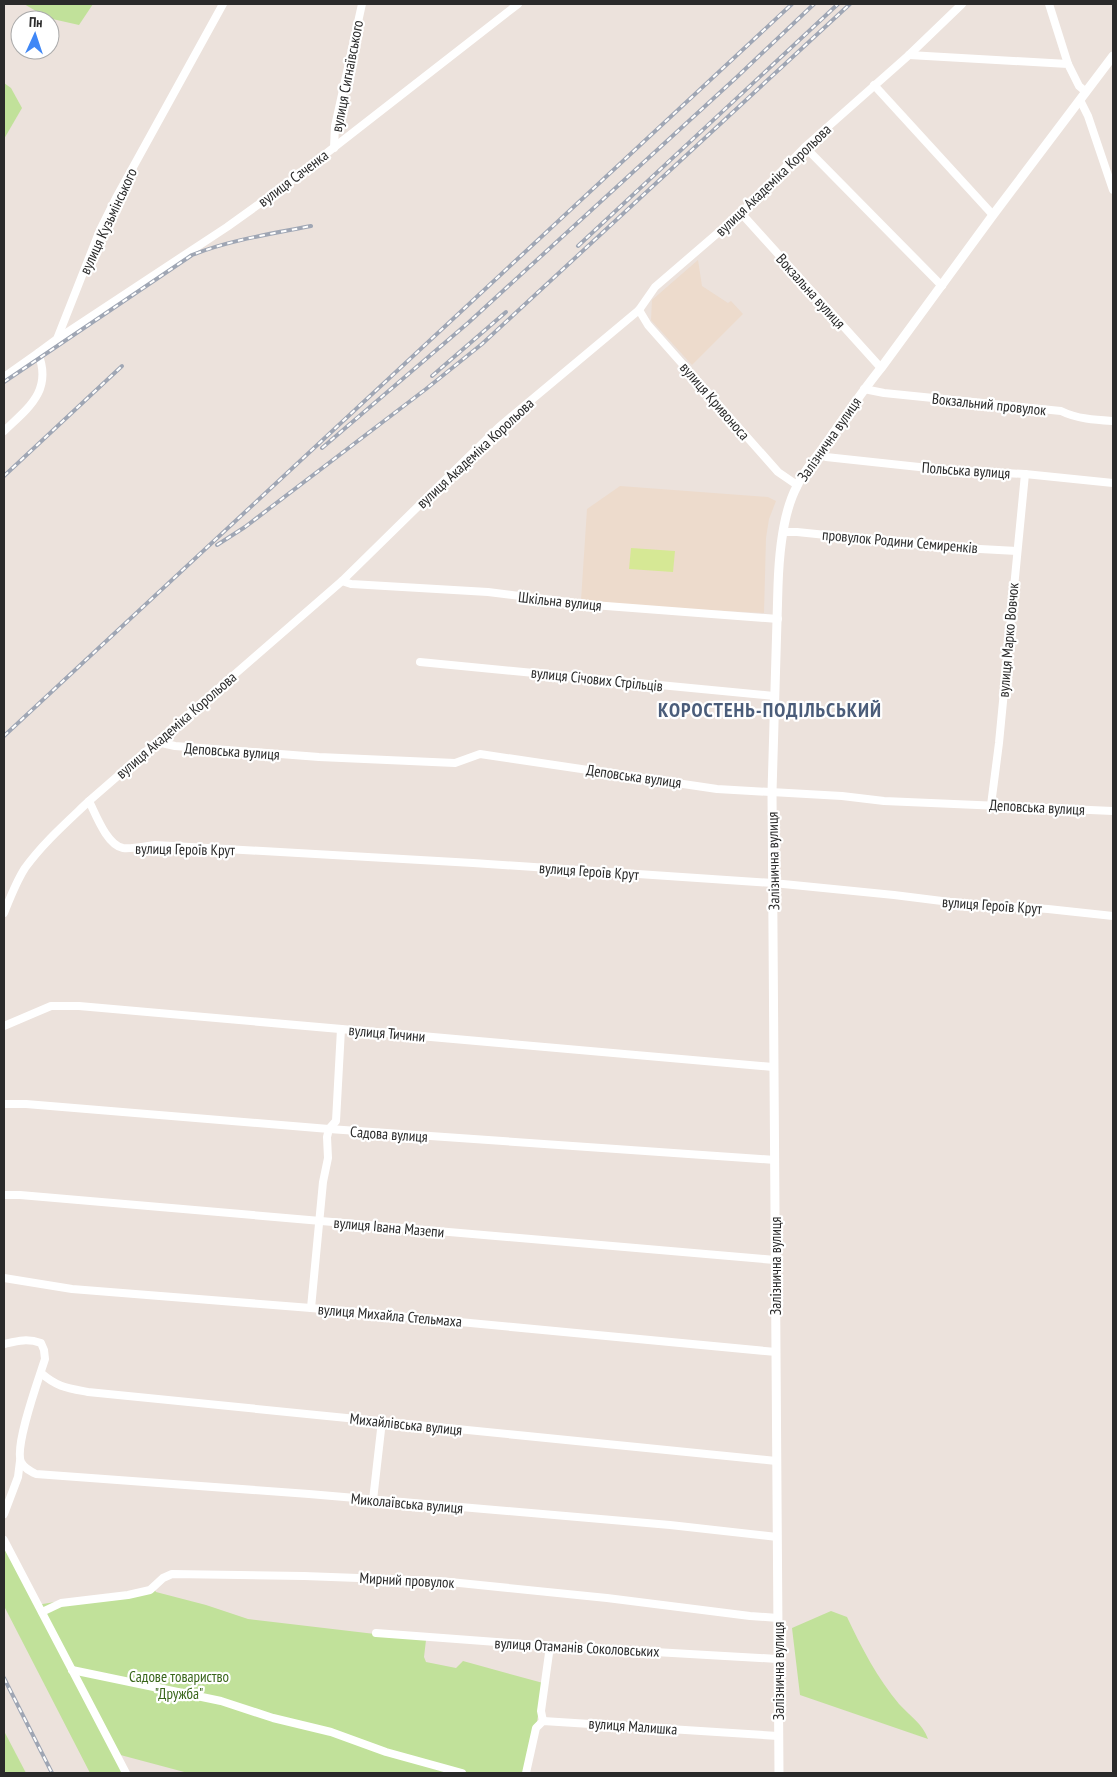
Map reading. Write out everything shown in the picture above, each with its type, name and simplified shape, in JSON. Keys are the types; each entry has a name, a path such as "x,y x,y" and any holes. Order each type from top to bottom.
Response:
{"street":[{"name":"вулиця Кузьмінського","path":"57,339 100,230 223,4"},
{"name":"вулиця Сигнаївського","path":"334,148 335,126 362,4"},
{"name":"вулиця Саченка","path":"57,339 226,227 287,184 518,4"},
{"name":"вулиця Академіка Корольова","path":"4,913 25,869 49,839 89,801 342,581 499,427 639,310 655,287 741,213 805,147 909,55 962,4"},
{"path":"1049,4 1068,64 1083,96 1113,190"},
{"path":"909,55 1068,64"},
{"name":"Залізнична вулиця","path":"779,1773 772,792 779,556 788,508 797,485 864,389 1113,56"},
{"path":"874,85 993,215"},
{"path":"805,147 942,286"},
{"name":"Вокзальна вулиця","path":"741,213 881,368"},
{"name":"вулиця Кривоноса","path":"639,310 648,325 778,472 797,485"},
{"path":"4,377 57,339"},
{"path":"4,431 34,402 38,395 42,378 38,353"},
{"name":"Вокзальний провулок","path":"864,389 884,393 1061,411 1090,419 1113,420"},
{"name":"Польська вулиця","path":"819,453 826,457 928,468 1025,474 1113,483"},
{"name":"вулиця Марко Вовчок","path":"991,805 999,743 1025,474"},
{"name":"провулок Родини Семиренків","path":"784,532 1017,551"},
{"name":"Шкільна вулиця","path":"342,581 351,584 488,592 593,605 778,619"},
{"name":"вулиця Січових Стрільців","path":"420,662 774,696"},
{"name":"Деповська вулиця","path":"157,742 184,747 319,757 455,763 480,754 717,789 842,796 893,802 1113,811"},
{"name":"вулиця Героїв Крут","path":"89,801 110,839 116,846 125,848 165,846 473,862 773,883 966,904 1048,909 1113,916"},
{"name":"вулиця Тичини","path":"4,1026 51,1006 79,1006 773,1068"},
{"path":"311,1308 323,1182 328,1158 327,1137 336,1121 341,1029"},
{"name":"Садова вулиця","path":"4,1104 26,1104 330,1129 775,1160"},
{"name":"вулиця Івана Мазепи","path":"4,1195 20,1194 775,1260"},
{"name":"вулиця Михайла Стельмаха","path":"4,1278 72,1289 311,1308 776,1352"},
{"path":"4,1344 21,1340 32,1340 41,1343 45,1359 27,1411 20,1450 18,1477 4,1514"},
{"name":"Михайлівська вулиця","path":"40,1373 53,1383 69,1389 88,1392 776,1461"},
{"path":"373,1500 382,1421"},
{"name":"Миколаївська вулиця","path":"20,1461 27,1470 36,1474 670,1525 777,1537"},
{"path":"4,1540 126,1773"},
{"name":"Мирний провулок","path":"42,1612 61,1603 128,1595 150,1590 163,1578 172,1574 191,1574 440,1580 778,1618"},
{"name":"вулиця Отаманів Соколовських","path":"376,1633 550,1646 778,1659"},
{"path":"526,1773 536,1728 543,1721 542,1711 550,1646"},
{"path":"72,1670 221,1701 274,1718 331,1732 386,1752 462,1773"},
{"name":"вулиця Малишка","path":"543,1721 778,1736"}],"shaded area":[{"path":"698,260 702,286 728,303 731,301 743,314 692,365 651,320 652,300"},
{"path":"620,486 768,497 776,501 769,519 766,538 764,613 652,607 581,600 587,509"}],"green space":[{"path":"24,4 93,4 79,25 60,21 60,10 34,10"},
{"path":"4,83 11,88 22,108 4,139"},
{"path":"631,548 675,551 673,572 629,569"},
{"name":"Садове товариство \"Дружба\"","path":"4,1544 36,1605 154,1589 156,1592 206,1605 248,1619 426,1640 424,1657 426,1662 456,1668 463,1661 543,1683 537,1722 525,1773 188,1773 113,1753 122,1773 90,1773 4,1606"},
{"path":"831,1611 847,1617 864,1651 884,1684 899,1704 920,1724 928,1739 800,1695 792,1628"},
{"path":"4,1731 26,1773 4,1773"}],"railway":[{"path":"4,736 792,4"},
{"path":"322,448 468,323 814,4"},
{"path":"578,246 838,4"},
{"path":"217,545 245,527 482,344 850,4"},
{"path":"4,382 192,255 236,241 311,226"},
{"path":"432,376 506,312"},
{"path":"4,476 122,366"},
{"path":"4,1678 52,1773"}],"district":[{"name":"КОРОСТЕНЬ-ПОДІЛЬСЬКИЙ","path":"770,710"}]}
